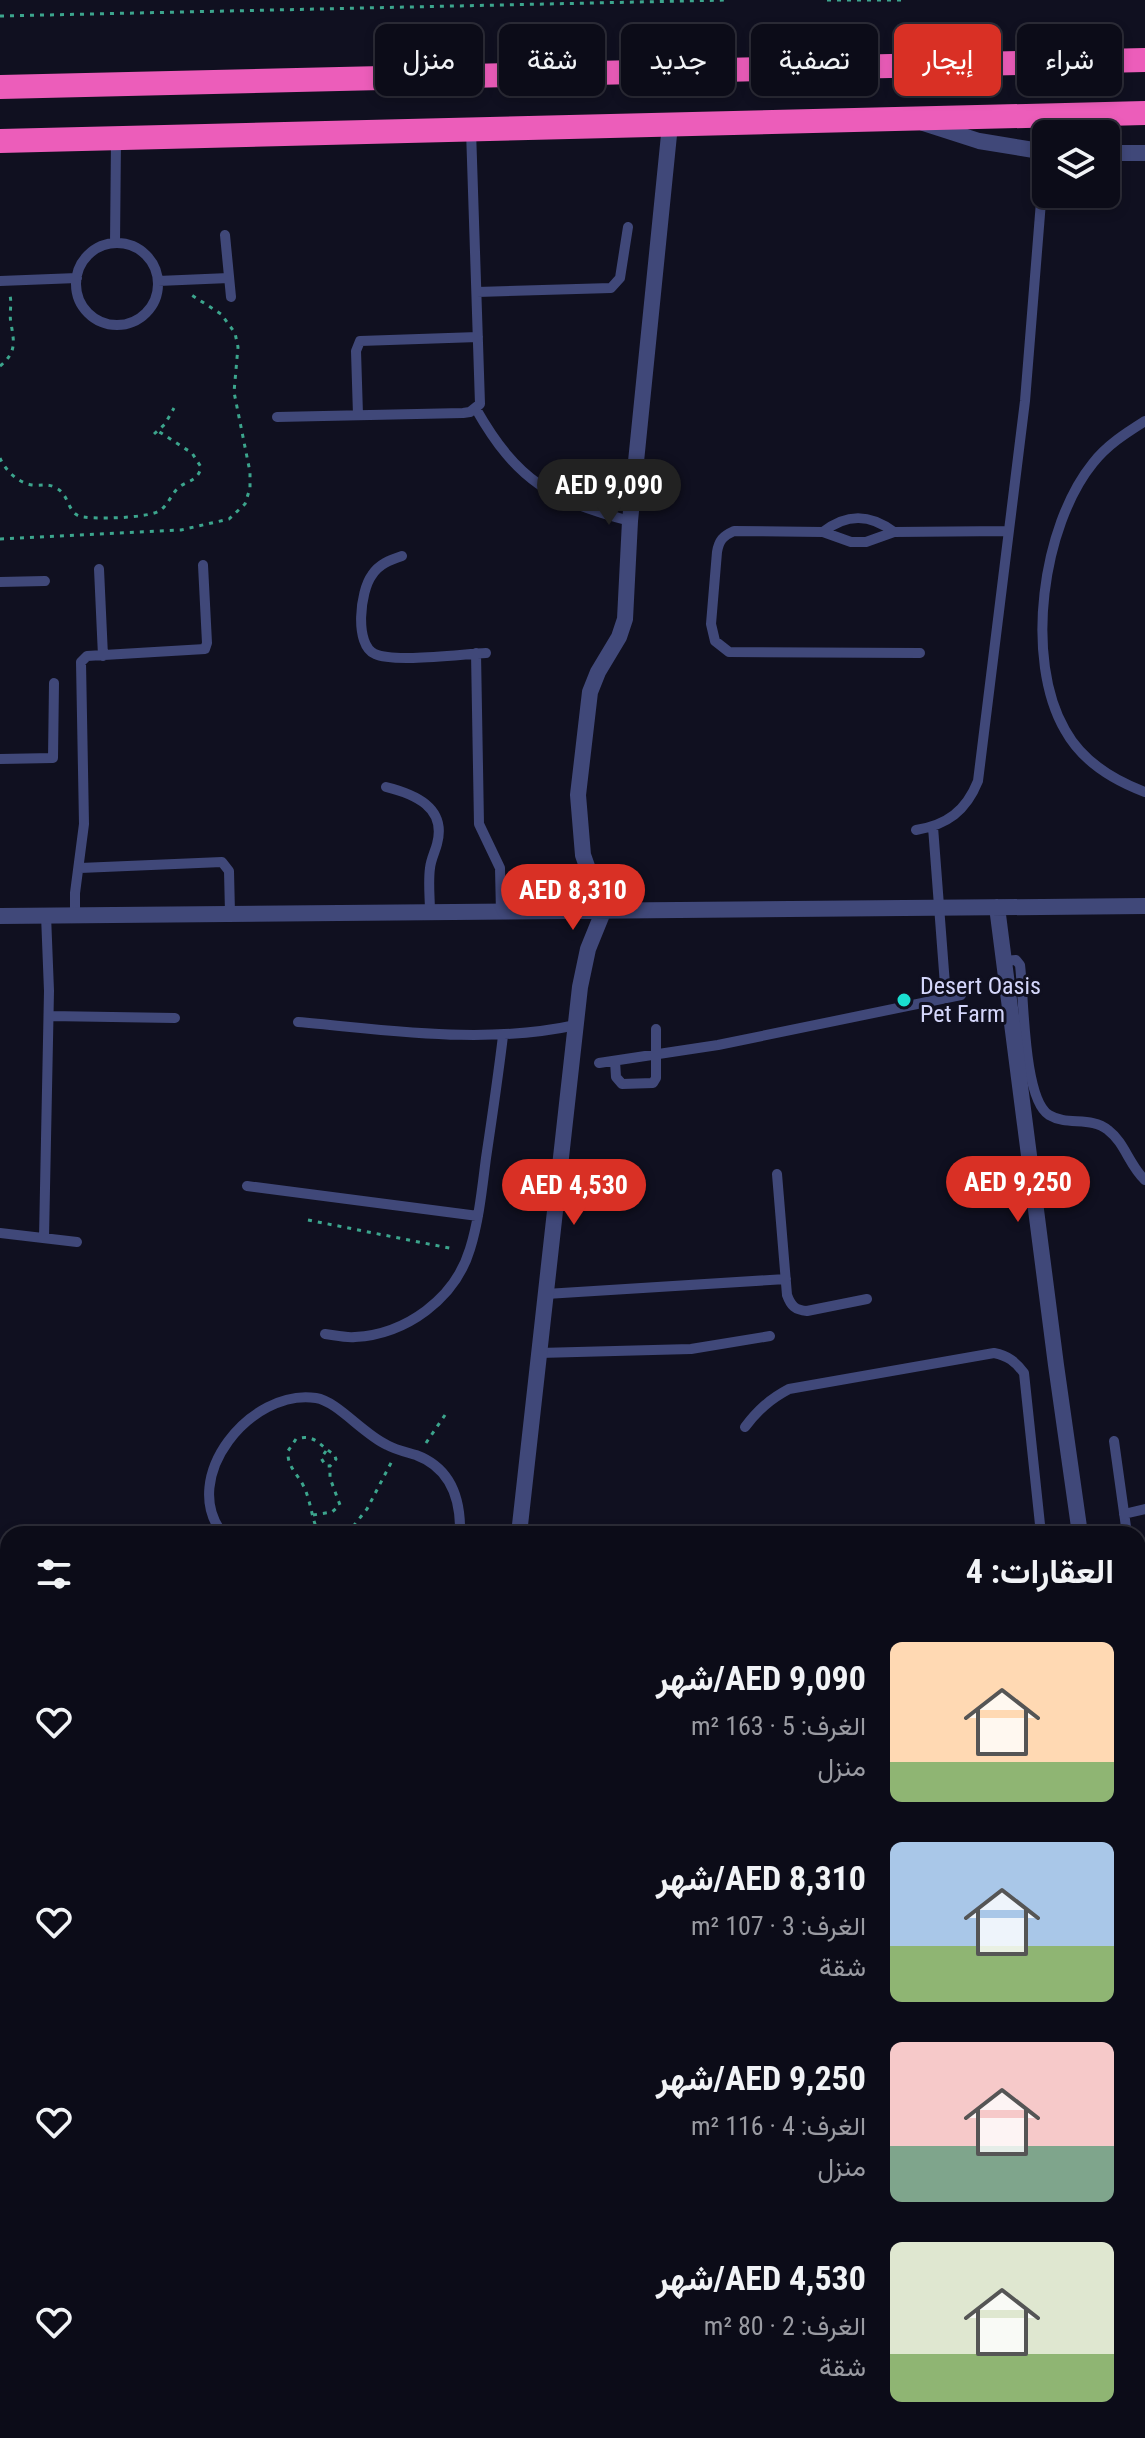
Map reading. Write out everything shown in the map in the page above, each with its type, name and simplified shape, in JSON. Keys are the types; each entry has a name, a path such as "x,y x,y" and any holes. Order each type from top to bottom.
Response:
{"highway":[{"path":"0,87 1145,60"},
{"path":"0,141 1145,113"}],"street":[{"path":"915,120 979,141 1032,150"},
{"path":"520,1526 583,968 603,912 583,855 578,795 590,692 625,619 630,521 670,125"},
{"path":"0,154 51,140"},
{"path":"1120,153 1145,153"},
{"path":"0,916 1145,906"},
{"path":"997,907 1079,1526"}],"lane":[{"path":"277,417 463,413 476,409 481,398 471,130"},
{"path":"115,243 116,138"},
{"path":"916,830 933,827 962,810 972,797 978,781 1025,401 1041,208"},
{"path":"477,292 611,288 620,278 628,227"},
{"path":"225,235 231,297"},
{"path":"115,243 135,247 144,253 156,270 158,281 149,310 121,325 100,321 84,308 76,289 83,260 89,253 115,243"},
{"path":"5,281 77,278"},
{"path":"158,281 229,278"},
{"path":"358,415 356,351 360,341 478,337"},
{"path":"476,409 503,451 530,479 563,500 630,521"},
{"path":"1145,421 1104,450 1078,487 1062,522 1051,558 1043,609 1048,684 1065,731 1080,751 1099,768 1120,782 1145,792"},
{"path":"823,532 833,524 858,517 871,519 894,532"},
{"path":"920,653 729,652 715,641 711,624 719,542 734,531 823,532 851,542 866,542 894,532 1009,531"},
{"path":"402,556 381,565 367,583 363,643 370,651 389,657 481,653 479,824 500,868 501,913"},
{"path":"75,914 84,824 80,666 83,658 205,649 203,565"},
{"path":"99,569 103,656"},
{"path":"0,582 45,581"},
{"path":"0,759 53,758 54,683"},
{"path":"386,787 420,797 437,818 439,831 430,869 430,913"},
{"path":"933,827 946,998"},
{"path":"80,868 222,862 229,871 230,913"},
{"path":"44,1238 49,1016 46,915"},
{"path":"1004,961 1016,960 1021,968 1030,1067 1040,1107 1056,1119 1084,1121 1104,1127 1119,1142 1145,1180"},
{"path":"599,1063 718,1045 961,995"},
{"path":"49,1016 175,1018"},
{"path":"298,1022 476,1037 576,1025"},
{"path":"615,1061 616,1077 622,1084 651,1084 656,1078 656,1029"},
{"path":"325,1334 354,1338 384,1333 412,1321 437,1303 456,1279 470,1252 478,1216 503,1036"},
{"path":"777,1174 791,1305 807,1311 867,1299"},
{"path":"247,1186 478,1216"},
{"path":"0,1233 77,1242"},
{"path":"546,1294 786,1279"},
{"path":"539,1353 691,1349 770,1336"},
{"path":"745,1427 772,1398 789,1389 994,1353 1006,1356 1017,1363 1024,1373 1040,1526"},
{"path":"219,1526 212,1511 210,1489 224,1447 239,1427 270,1404 301,1398 327,1401 365,1433 434,1465 449,1480 458,1498 460,1526"},
{"path":"1114,1441 1126,1526"},
{"path":"1124,1514 1145,1509"}],"path":[{"path":"0,16 728,0"},
{"path":"827,0 902,0"},
{"path":"0,539 181,530 229,519 245,504 250,488 250,472 234,392 238,347 235,333 221,314 190,294 184,280"},
{"path":"0,366 9,359 15,339 11,322 13,308 5,281"},
{"path":"0,458 7,470 22,482 60,489 79,516 97,518 154,513 162,509 175,491 195,479 201,467 192,453 156,433 174,408"},
{"path":"308,1220 470,1252"},
{"path":"416,1456 445,1415"},
{"path":"311,1515 325,1515 340,1505 331,1484 330,1466 336,1459 317,1440 303,1437 296,1439 288,1451 290,1465 307,1492 311,1515 316,1526"},
{"path":"326,1451 321,1458 322,1463 330,1466"},
{"path":"354,1526 367,1509 399,1451"}],"place":[{"name":"Desert Oasis Pet Farm","path":"904,1000"}]}
